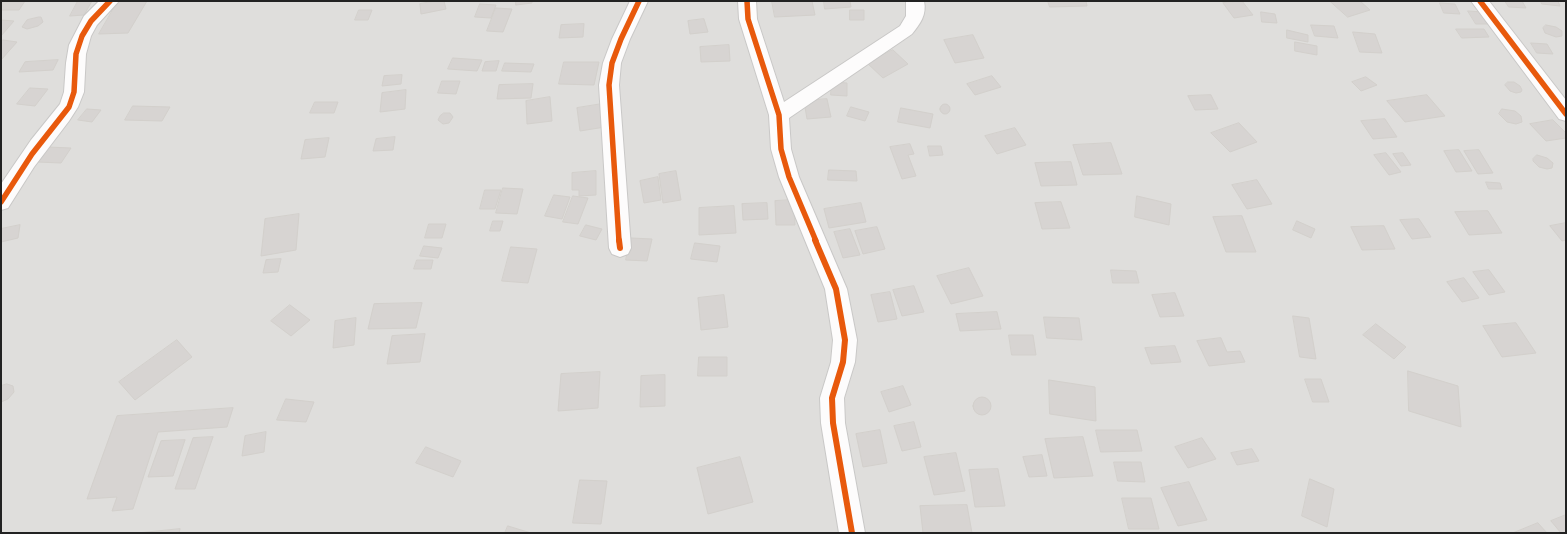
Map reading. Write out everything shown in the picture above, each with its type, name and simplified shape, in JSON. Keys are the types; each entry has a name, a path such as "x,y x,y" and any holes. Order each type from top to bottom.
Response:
{"street":[{"path":"1,202 24,165 71,102 76,84 75,64 78,44 91,20 110,1"},
{"path":"620,248 609,85 612,63 639,1"},
{"path":"747,1 748,20 779,115 781,148 789,177 836,289 845,340 843,362 832,398 833,422 852,533"},
{"path":"779,115 906,30 915,17 915,1"},
{"path":"1480,1 1566,114"}],"shaded area":[{"path":"1,1 1566,1 1566,533 1,533"}],"building":[{"path":"2,1 25,1 19,10 1,10"},
{"path":"78,1 92,1 84,15 70,16"},
{"path":"118,1 147,1 128,33 99,34"},
{"path":"444,1 446,9 421,14 420,4"},
{"path":"516,1 532,1 532,3 516,5"},
{"path":"772,1 812,1 815,15 775,17"},
{"path":"824,1 850,1 851,7 825,9"},
{"path":"1048,1 1086,1 1087,6 1050,7"},
{"path":"1242,1 1253,15 1234,18 1223,3"},
{"path":"1330,1 1360,1 1370,10 1348,17"},
{"path":"1505,1 1522,1 1526,8 1509,7"},
{"path":"1541,1 1558,1 1560,6 1542,4"},
{"path":"1440,3 1455,4 1460,14 1444,13"},
{"path":"480,4 496,5 491,18 475,17"},
{"path":"496,8 512,9 503,32 487,31"},
{"path":"359,10 372,10 368,20 355,20"},
{"path":"850,10 864,10 864,20 850,20"},
{"path":"1468,11 1483,12 1491,24 1476,24"},
{"path":"1261,12 1275,14 1277,23 1262,22"},
{"path":"41,17 43,22 38,26 27,29 22,27 27,20"},
{"path":"704,19 708,32 690,34 688,21"},
{"path":"1,20 14,21 1,36"},
{"path":"584,24 583,37 559,38 561,25"},
{"path":"1311,25 1334,26 1338,38 1315,36"},
{"path":"1546,25 1556,27 1562,31 1562,36 1556,37 1545,33 1543,28"},
{"path":"1456,29 1484,29 1489,37 1462,38"},
{"path":"1287,30 1308,35 1308,42 1287,38"},
{"path":"1353,32 1375,34 1382,53 1360,52"},
{"path":"973,35 984,58 955,63 944,40"},
{"path":"3,40 17,42 1,60 1,42"},
{"path":"1295,42 1317,46 1317,55 1295,51"},
{"path":"1531,43 1547,44 1553,54 1537,53"},
{"path":"729,45 730,61 701,62 700,47"},
{"path":"893,50 908,64 883,78 867,63"},
{"path":"453,58 482,60 477,71 448,69"},
{"path":"58,60 53,70 19,72 25,62"},
{"path":"499,61 496,71 482,71 485,62"},
{"path":"564,62 599,62 594,85 559,84"},
{"path":"505,63 534,64 531,72 502,71"},
{"path":"402,75 401,84 382,86 384,76"},
{"path":"992,76 1001,87 975,95 967,84"},
{"path":"1366,77 1377,85 1361,91 1352,82"},
{"path":"442,81 460,81 456,94 438,93"},
{"path":"832,82 847,83 847,96 831,95"},
{"path":"1508,82 1514,82 1520,86 1522,90 1521,92 1516,93 1510,91 1505,85"},
{"path":"533,84 531,98 497,99 499,85"},
{"path":"30,88 48,89 35,106 17,104"},
{"path":"406,90 405,109 380,112 382,93"},
{"path":"1211,95 1218,109 1195,110 1188,96"},
{"path":"1427,95 1445,116 1405,122 1387,101"},
{"path":"550,97 552,121 527,124 526,101"},
{"path":"827,99 831,117 807,119 804,101"},
{"path":"315,102 338,102 334,113 310,113"},
{"path":"602,104 605,127 580,131 577,108"},
{"path":"943,104 947,104 949,105 949,113 943,114 940,111 940,107"},
{"path":"133,106 170,107 162,121 125,120"},
{"path":"851,107 869,112 865,121 847,116"},
{"path":"901,108 933,114 930,128 898,122"},
{"path":"87,109 101,110 92,122 78,120"},
{"path":"1502,109 1515,111 1521,116 1522,122 1516,124 1507,122 1499,114"},
{"path":"444,113 450,113 453,117 449,123 443,124 438,120"},
{"path":"1385,119 1397,137 1373,139 1361,121"},
{"path":"1553,120 1566,133 1566,138 1546,141 1530,124"},
{"path":"1239,123 1257,142 1230,152 1211,133"},
{"path":"1015,128 1026,145 997,154 985,136"},
{"path":"395,137 393,150 373,151 376,139"},
{"path":"329,138 325,157 301,159 305,140"},
{"path":"1111,143 1122,174 1083,175 1073,145"},
{"path":"910,144 914,154 908,155 916,176 902,179 890,147"},
{"path":"928,146 941,146 943,155 930,156"},
{"path":"47,147 71,148 61,163 37,162"},
{"path":"1459,150 1472,171 1456,172 1444,151"},
{"path":"1479,150 1493,173 1478,174 1464,151"},
{"path":"1386,153 1401,172 1389,175 1374,155"},
{"path":"1403,153 1411,165 1401,166 1393,154"},
{"path":"1537,155 1547,158 1553,163 1552,168 1547,169 1539,167 1533,161"},
{"path":"1071,162 1077,185 1041,186 1035,163"},
{"path":"829,170 856,171 857,181 828,180"},
{"path":"596,171 596,195 579,196 579,190 572,190 572,173"},
{"path":"676,171 681,200 663,203 659,174"},
{"path":"658,177 661,200 644,203 640,181"},
{"path":"1257,180 1272,204 1247,209 1232,185"},
{"path":"1486,182 1500,183 1502,189 1489,189"},
{"path":"503,188 523,189 517,214 496,213"},
{"path":"485,190 501,190 495,209 480,209"},
{"path":"554,195 570,197 562,219 545,216"},
{"path":"573,196 588,198 578,224 563,222"},
{"path":"1137,196 1171,204 1169,225 1135,217"},
{"path":"794,200 795,225 776,225 775,201"},
{"path":"1061,202 1070,228 1042,229 1035,203"},
{"path":"767,203 768,219 743,220 742,204"},
{"path":"861,203 866,222 829,228 824,209"},
{"path":"734,206 736,233 699,235 699,208"},
{"path":"1488,211 1502,233 1469,235 1455,212"},
{"path":"299,214 296,250 261,256 265,219"},
{"path":"1242,216 1256,252 1226,252 1213,217"},
{"path":"1419,219 1431,237 1412,239 1400,220"},
{"path":"493,221 503,221 500,231 490,231"},
{"path":"1297,221 1315,229 1311,238 1293,230"},
{"path":"1566,223 1566,240 1562,241 1550,226"},
{"path":"429,224 446,224 442,238 425,238"},
{"path":"20,225 18,238 1,242 1,229"},
{"path":"586,225 602,229 596,240 580,236"},
{"path":"1384,226 1395,249 1362,250 1351,227"},
{"path":"877,227 885,249 863,254 855,231"},
{"path":"850,229 860,255 843,258 834,232"},
{"path":"631,238 652,239 647,261 626,260"},
{"path":"695,243 720,246 717,262 691,259"},
{"path":"424,246 442,248 438,258 420,256"},
{"path":"511,247 537,249 528,283 502,281"},
{"path":"281,259 278,272 263,273 266,260"},
{"path":"417,260 433,260 431,269 414,269"},
{"path":"969,268 983,296 951,304 937,276"},
{"path":"1111,270 1136,271 1139,283 1113,283"},
{"path":"1489,270 1505,292 1489,295 1473,272"},
{"path":"1464,278 1479,298 1462,302 1447,282"},
{"path":"914,286 924,312 902,316 893,290"},
{"path":"890,292 897,319 878,322 871,295"},
{"path":"1175,293 1184,316 1160,317 1152,295"},
{"path":"724,295 728,327 701,330 698,298"},
{"path":"422,303 416,328 368,329 374,304"},
{"path":"290,305 310,320 291,336 271,321"},
{"path":"997,312 1001,329 960,331 956,314"},
{"path":"1293,316 1309,318 1316,359 1300,357"},
{"path":"1044,317 1079,318 1082,340 1047,338"},
{"path":"356,318 354,345 333,348 335,321"},
{"path":"1516,323 1536,353 1502,357 1483,326"},
{"path":"1376,324 1406,347 1394,359 1363,335"},
{"path":"425,334 420,362 387,364 392,336"},
{"path":"1009,335 1033,335 1036,355 1012,355"},
{"path":"1221,338 1227,352 1240,351 1245,362 1209,366 1197,341"},
{"path":"177,340 192,357 135,400 119,382"},
{"path":"1175,346 1181,362 1151,364 1145,348"},
{"path":"699,357 727,357 727,376 698,376"},
{"path":"1408,371 1458,386 1461,427 1409,411"},
{"path":"600,372 598,408 558,411 561,374"},
{"path":"665,375 665,406 640,407 641,376"},
{"path":"1305,379 1321,379 1329,402 1313,402"},
{"path":"1049,380 1095,387 1096,421 1050,414"},
{"path":"7,384 13,386 14,392 8,399 1,402 1,386"},
{"path":"903,386 911,405 889,412 881,392"},
{"path":"982,397 988,400 991,406 988,412 982,415 976,412 973,406 976,400"},
{"path":"286,399 314,402 306,422 277,420"},
{"path":"233,408 227,427 158,432 133,509 112,511 117,497 87,499 117,416"},
{"path":"914,422 921,447 902,451 894,426"},
{"path":"880,430 887,463 863,467 856,434"},
{"path":"1096,430 1137,430 1142,451 1101,452"},
{"path":"266,432 264,452 242,456 245,436"},
{"path":"213,437 195,489 175,489 193,438"},
{"path":"1083,437 1093,476 1054,478 1045,439"},
{"path":"1202,438 1216,459 1188,468 1175,447"},
{"path":"185,440 173,476 148,477 161,441"},
{"path":"426,447 461,461 453,477 416,463"},
{"path":"1252,449 1259,461 1237,465 1231,453"},
{"path":"956,453 965,491 934,495 924,457"},
{"path":"1042,455 1047,476 1029,477 1023,457"},
{"path":"740,457 753,502 708,514 697,468"},
{"path":"1114,462 1141,462 1145,482 1118,481"},
{"path":"998,469 1005,506 975,507 969,470"},
{"path":"1310,479 1334,489 1327,527 1302,516"},
{"path":"580,480 607,481 601,524 573,523"},
{"path":"1189,482 1207,520 1178,526 1161,488"},
{"path":"1122,498 1151,498 1159,529 1129,529"},
{"path":"967,505 972,533 923,533 920,506"},
{"path":"1566,515 1566,533 1561,533 1551,521"},
{"path":"1538,523 1547,533 1513,533"},
{"path":"508,526 531,533 505,533"},
{"path":"180,529 179,533 138,533"}],"cycle path":[{"path":"1,202 32,154 69,107 74,92 75,63 78,45 86,28 96,14 110,1"},
{"path":"620,248 609,85 612,63 621,39 639,1"},
{"path":"747,1 748,19 779,115 781,149 789,177 836,289 845,340 843,362 832,398 833,423 852,533"},
{"path":"1480,1 1566,114"}]}
